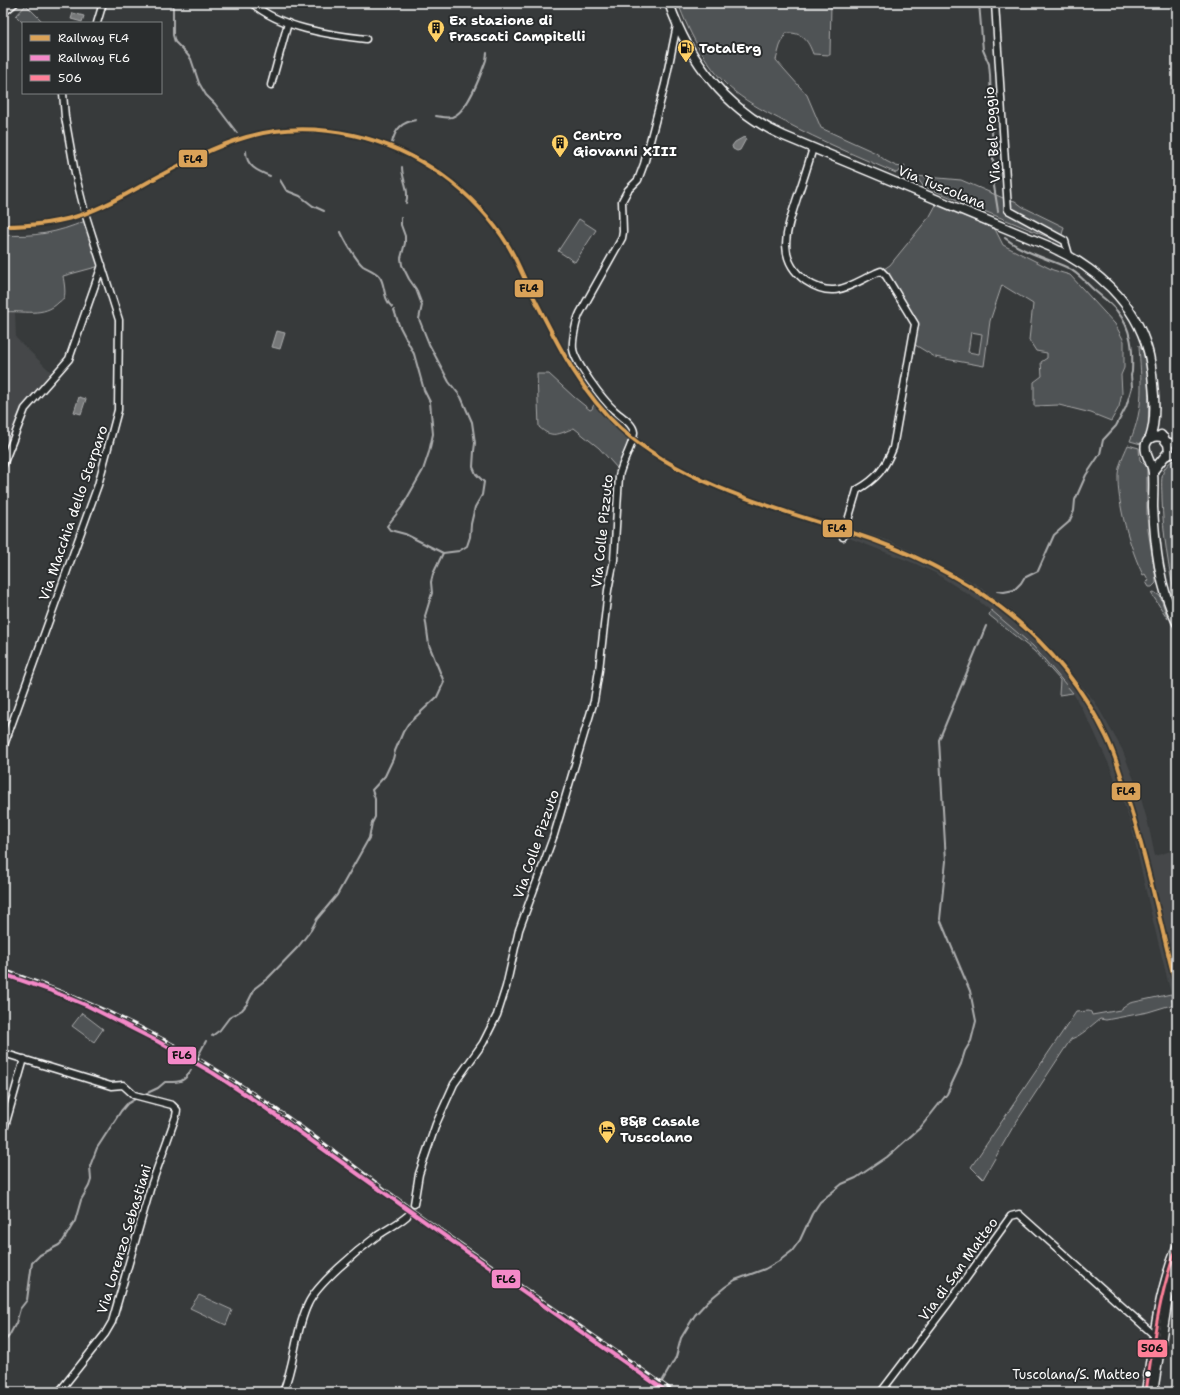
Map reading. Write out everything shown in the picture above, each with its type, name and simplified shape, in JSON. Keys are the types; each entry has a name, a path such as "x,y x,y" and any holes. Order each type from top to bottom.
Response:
{"main road":[{"name":"Via Tuscolana","path":"669,3 685,40 703,70 718,89 734,105 754,121 769,130 1051,246 1069,255 1092,270 1109,286 1124,304 1138,324 1146,345 1151,365 1154,390 1154,426 1150,438"},
{"path":"1153,471 1168,453 1169,449 1165,439 1154,426"},
{"path":"1165,439 1159,436 1150,438 1145,446 1153,471 1154,526 1158,566 1164,590 1177,623"},
{"path":"1148,455 1156,460 1164,458"},
{"path":"1146,1392 1154,1335 1165,1279 1177,1247"},
{"path":"1153,1392 1168,1298 1177,1265"}],"street":[{"path":"3,13 15,3"},
{"path":"97,22 102,3"},
{"path":"252,3 262,10 288,23 323,33 366,39"},
{"name":"Via Bel Poggio","path":"995,3 1008,210 1065,241 1069,255"},
{"path":"271,85 288,23"},
{"name":"Via Colle Pizzuto","path":"414,1204 419,1174 436,1124 457,1080 483,1043 496,1019 506,987 519,930 554,836 596,694 607,594 614,560 619,476 634,432 631,426 604,399 588,377 575,355 573,348 580,313 622,238 622,201 628,190 637,182 643,168 664,91 678,25"},
{"name":"Via Macchia dello Sterparo","path":"3,748 96,490 117,418 119,402 120,324 83,206 70,152 64,112 63,94"},
{"path":"813,148 787,230 785,246 790,262 797,272 806,280 814,285 828,290 844,289 876,272 881,271 886,276 915,324 893,448 887,464 870,483 858,490 843,537"},
{"path":"3,465 25,409 69,359 102,265"},
{"path":"1165,439 1177,444"},
{"path":"1164,458 1177,453"},
{"path":"3,1053 24,1059 3,1133"},
{"name":"Via Lorenzo Sebastiani","path":"24,1059 111,1086 123,1085 134,1095 172,1105 177,1110 151,1186 112,1322 105,1334 58,1392"},
{"name":"Via di San Matteo","path":"881,1392 948,1304 1011,1216 1019,1214 1154,1335"},
{"path":"283,1392 293,1364 302,1321 310,1300 349,1259 407,1216"}],"shaded area":[{"path":"678,3 831,3 830,55 813,54 804,38 796,34 786,33 776,60 807,95 821,128 876,153 886,161 896,166 901,167 905,165 903,169 896,173 840,149 759,108 735,92 708,63 688,27"},
{"path":"26,5 43,22 22,22 16,16"},
{"path":"73,13 84,16 82,22 71,19"},
{"path":"744,137 746,139 740,150 737,151 733,149 732,146 735,142"},
{"path":"916,176 961,180 1003,198 1015,201 1023,207 1064,227 1060,242 923,186"},
{"path":"936,205 995,229 1003,245 1053,270 1070,275 1115,324 1124,341 1124,368 1121,375 1122,393 1119,407 1111,421 1091,413 1059,405 1034,406 1034,382 1042,376 1041,362 1047,358 1047,353 1036,351 1029,340 1033,304 1002,285 990,321 984,366 935,357 912,343 915,324 881,271 890,265 930,216","holes":["971,332 982,334 979,354 968,352"]},
{"path":"579,219 596,230 575,262 558,251"},
{"path":"85,221 100,266 63,276 65,296 53,307 47,310 40,312 3,312 3,235 35,235 65,229"},
{"path":"15,311 16,338 52,373 21,410 3,454 3,312"},
{"path":"277,331 285,333 280,349 272,347"},
{"path":"1139,345 1146,362 1149,404 1148,439 1141,444 1130,441 1135,428 1140,405 1141,382"},
{"path":"537,374 549,374 590,410 594,404 618,428 629,436 627,449 618,469 599,448 574,428 552,434 539,427"},
{"path":"79,397 86,399 81,414 74,412"},
{"path":"1128,445 1139,448 1140,460 1147,467 1148,530 1156,579 1156,583 1152,587 1149,587 1146,582 1149,581 1145,574 1143,575 1133,552 1122,512 1118,486 1118,474"},
{"path":"1177,458 1177,523 1175,527 1177,530 1177,603 1165,538 1162,475 1169,463"},
{"path":"847,527 889,541 916,553 976,584 1013,612 1046,642 1095,702 1122,749 1140,795 1155,856 1177,849 1177,1018 1131,824 1111,769 1092,727 1073,693 1033,646 980,602 935,573 844,536"},
{"path":"1154,592 1160,596 1168,619 1151,593"},
{"path":"991,610 1033,646 1073,693 1059,695 1060,680 1034,651 989,615"},
{"path":"1171,994 1173,1004 1171,1005 1148,1012 1106,1020 1100,1019 1083,1033 1071,1039 1013,1127 983,1179 971,1167 1076,1012 1089,1011 1092,1015 1120,1010 1130,1003"},
{"path":"82,1013 103,1029 94,1042 72,1026"},
{"path":"199,1295 232,1310 226,1325 190,1308"}],"waterway":[{"path":"171,3 173,8 173,35 175,42 191,59 199,83 206,95 215,104 237,133"},
{"path":"979,3 983,50 989,64 994,186 998,211"},
{"path":"436,116 452,117 458,114 463,108 477,83 486,60 487,53"},
{"path":"392,143 397,130 403,124 416,120"},
{"path":"246,151 246,156 250,164 257,170 270,176"},
{"path":"402,167 407,194 406,203"},
{"path":"280,180 286,190 300,196 313,206 324,211"},
{"path":"212,1036 220,1030 229,1018 242,1010 247,1004 255,988 268,978 298,947 311,930 317,919 337,895 369,838 372,823 375,817 375,799 372,790 385,776 403,732 408,724 437,697 444,682 429,645 425,616 432,593 431,582 433,574 443,553 459,551 467,546 475,507 482,495 484,482 476,474 473,467 475,443 472,422 461,397 449,382 429,344 419,319 422,305 416,289 402,265 401,258 405,243 405,236 401,225 401,218"},
{"path":"341,232 360,263 379,276 383,283 385,295 392,307"},
{"path":"997,591 1004,592 1014,590 1024,578 1038,571 1054,535 1069,522 1074,511 1075,500 1086,475 1100,454 1103,440 1116,426 1126,407 1132,387 1132,348 1129,332 1115,308 1071,269 1026,251 1005,238"},
{"path":"394,310 399,325 414,354 424,390 430,402 433,434 423,470 402,507 387,526 390,530 405,534 443,553"},
{"path":"659,1392 660,1385 676,1357 681,1338 695,1315 707,1302 735,1280 765,1269 792,1251 800,1240 812,1214 820,1202 842,1184 856,1178 887,1157 920,1128 947,1094 961,1064 965,1051 971,1041 976,1021 970,991 940,919 946,861 939,740 986,626"},
{"path":"198,1056 206,1041"},
{"path":"143,1095 158,1088 165,1082 178,1082 183,1080 191,1070"},
{"path":"3,1343 9,1336 16,1323 20,1309 27,1300 32,1263 40,1255 59,1245 63,1241 75,1221 81,1200 89,1186 91,1180 90,1166 97,1148 121,1111 127,1104 137,1098"}],"tunnel":[{"path":"407,1216 414,1204"}],"railway":[{"path":"3,970 87,1002 141,1028 194,1056 246,1088 296,1123 450,1237 674,1392"}],"rail line":[{"name":"FL4","path":"3,226 44,223 64,220 84,214 118,199 175,167 200,155 247,137 271,132 296,129 323,130 353,135 377,142 422,162 442,175 462,191 495,227 509,247 567,360 591,396 620,428 644,447 699,479 729,492 850,532 891,547 930,564 966,584 1000,607 1031,633 1060,664 1085,698 1106,736 1117,761 1143,851 1177,989"},
{"name":"FL6","path":"3,974 52,991 88,1006 157,1041 213,1073 260,1104 667,1392"}],"transit line":[{"name":"506","path":"1146,1392 1161,1301 1177,1247"}],"place":[{"name":"Ex stazione di Frascati Campitelli","path":"436,43"},
{"name":"TotalErg","path":"686,63"},
{"name":"Centro Giovanni XIII","path":"560,158"},
{"name":"B&B Casale Tuscolano","path":"607,1144"},
{"name":"Tuscolana/S. Matteo","path":"1148,1374"}]}
